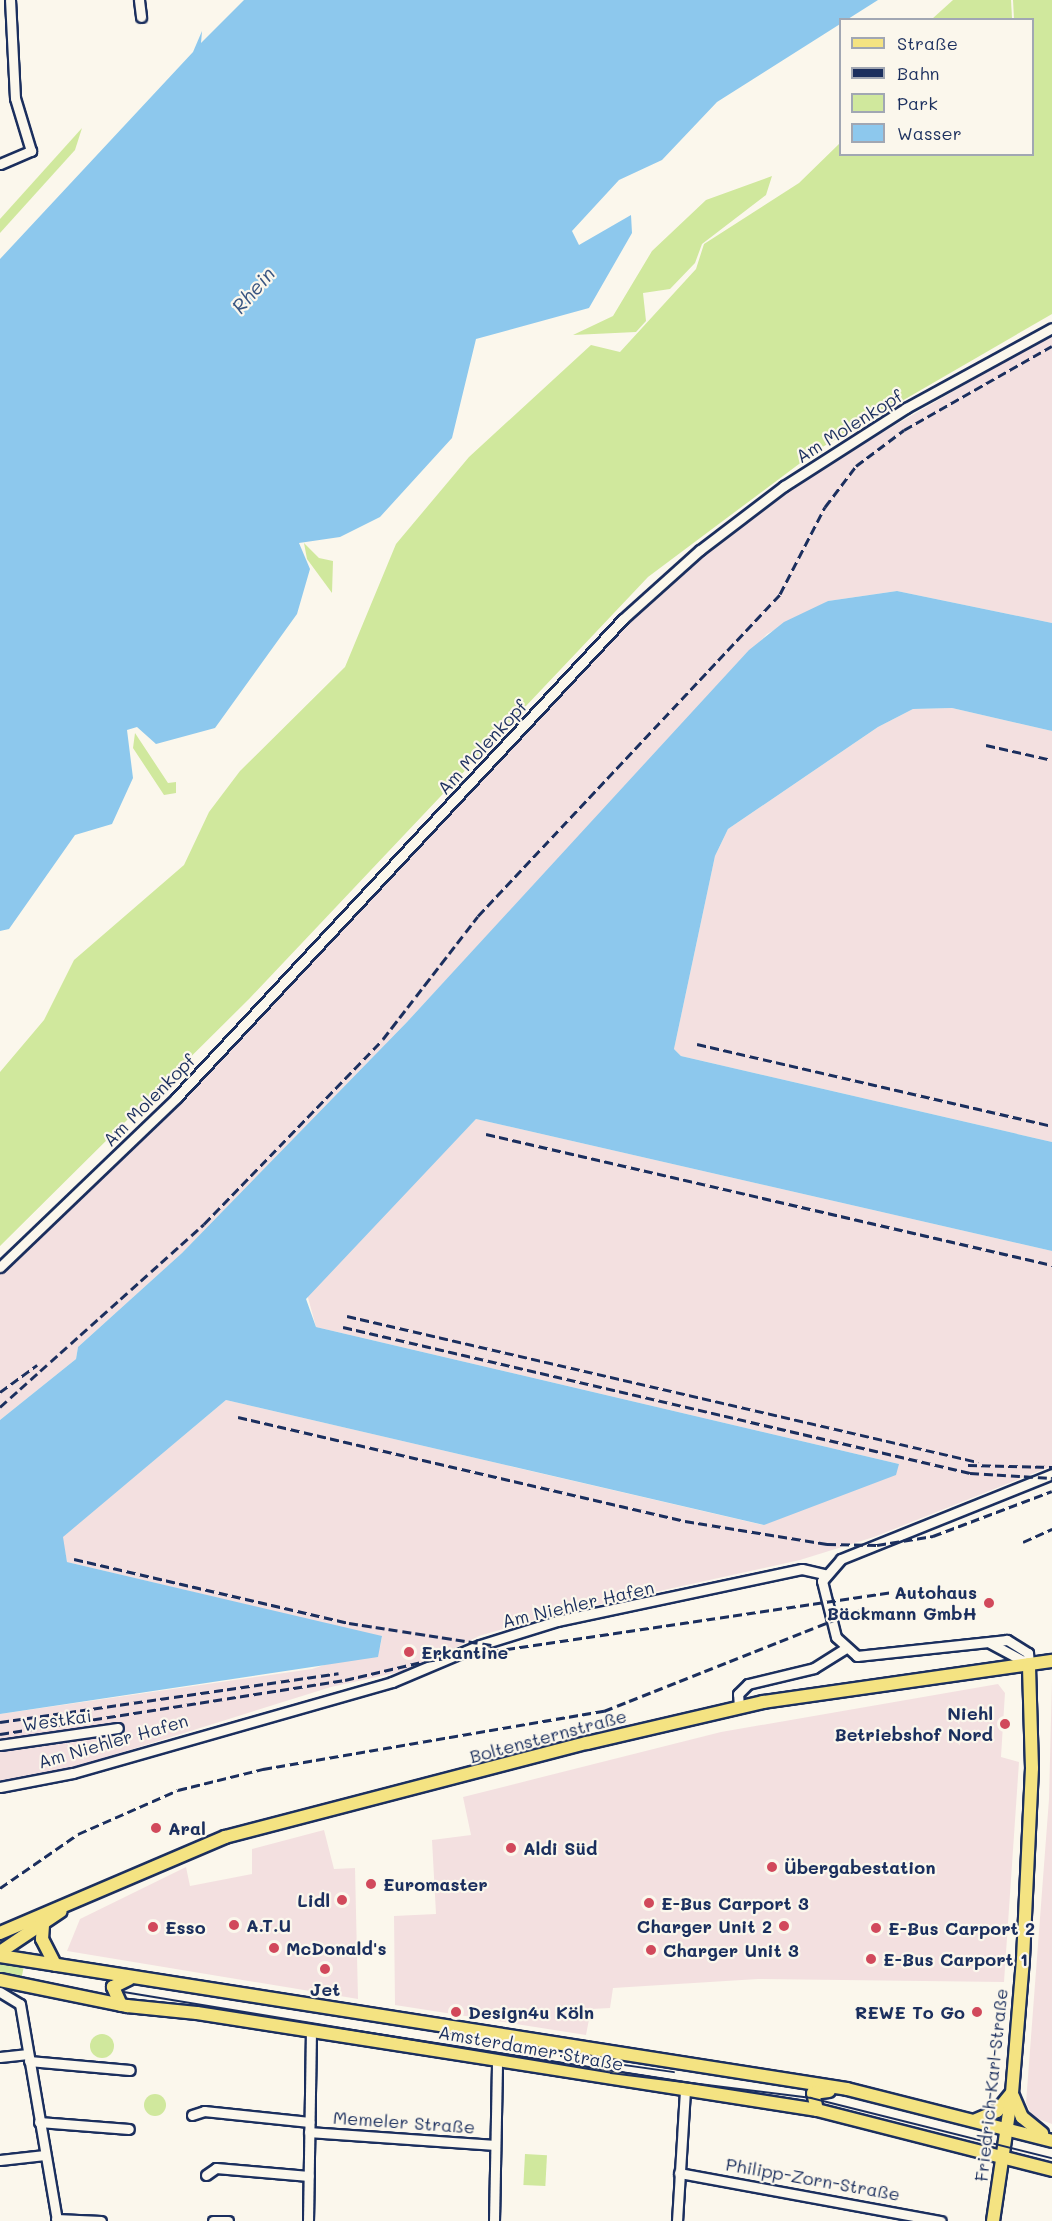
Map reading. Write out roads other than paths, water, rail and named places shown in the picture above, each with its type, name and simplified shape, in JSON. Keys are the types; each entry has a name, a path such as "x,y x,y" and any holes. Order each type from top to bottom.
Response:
{"main road":[{"name":"Boltensternstraße","path":"0,1933 225,1837 739,1707 1052,1660"},
{"name":"Friedrich-Karl-Straße","path":"993,2221 1012,2093 1032,1768 1029,1664"},
{"name":"Boltensternstraße","path":"0,1954 69,1905"},
{"path":"43,1925 42,1939 55,1965"},
{"name":"Amsterdamer Straße","path":"0,1954 133,1978 847,2089 1052,2141"},
{"path":"121,2005 113,1987 133,1978"},
{"name":"Amsterdamer Straße","path":"0,1980 121,2005 497,2059 553,2072 685,2089 817,2110 1052,2170"},
{"path":"817,2110 811,2102 815,2091 847,2089"},
{"path":"975,2120 997,2111 1012,2093 1025,2121 1052,2136"}],"street":[{"path":"0,164 31,151 15,98 10,0"},
{"path":"139,0 141,17"},
{"name":"Am Molenkopf","path":"0,1267 176,1098 623,619 700,550 784,486 906,408 1052,328"},
{"path":"1029,1664 1022,1645 1007,1640 867,1658 844,1649 825,1596 824,1574 841,1559 1052,1474"},
{"name":"Am Niehler Hafen","path":"0,1787 73,1773 392,1682 480,1645 557,1621 802,1569 824,1574"},
{"path":"739,1707 738,1694 748,1684 814,1668 844,1649"},
{"name":"Westkai","path":"0,1745 118,1728"},
{"path":"0,1992 20,2004 56,2220 101,2221"},
{"path":"308,2221 311,2031"},
{"path":"0,2057 130,2070"},
{"path":"494,2221 497,2059"},
{"path":"677,2221 685,2089"},
{"name":"Memeler Straße","path":"192,2115 204,2111 309,2127 495,2145"},
{"path":"39,2122 129,2128"},
{"path":"0,2160 45,2155"},
{"path":"206,2175 216,2168 309,2176"},
{"name":"Philipp-Zorn-Straße","path":"679,2173 936,2220"},
{"path":"213,2221 228,2221"}],"water":[{"name":"Rhein","path":"244,0 878,0 850,18 839,18 839,25 717,102 662,160 619,180 572,231 579,245 631,215 632,233 589,308 476,339 452,438 380,517 340,537 299,543 310,569 297,614 215,728 156,744 137,727 127,730 133,778 112,824 75,835 9,929 0,931 0,259 193,52 202,31 201,43"},
{"path":"897,591 1052,623 1052,731 952,708 913,709 878,727 728,829 715,856 674,1049 681,1056 1052,1142 1052,1251 476,1119 306,1299 316,1327 899,1464 896,1475 764,1525 226,1400 63,1537 67,1562 382,1636 378,1657 0,1714 0,1420 76,1359 78,1347 182,1253 407,1022 749,650 784,622 828,601"}],"tram line":[{"path":"124,1992 611,2073 811,2098 1052,2158"},
{"path":"561,2056 674,2072"}],"railway":[{"path":"0,1407 204,1224 383,1039 478,916 780,594 825,507 856,466 904,430 1052,346"},
{"path":"986,745 1052,760"},
{"path":"697,1044 1052,1126"},
{"path":"486,1134 1052,1265"},
{"path":"347,1316 978,1462"},
{"path":"343,1327 970,1473 1052,1478"},
{"path":"0,1392 37,1365"},
{"path":"238,1417 685,1521 827,1544 877,1545 933,1536 1052,1491"},
{"path":"968,1465 1052,1467"},
{"path":"1023,1542 1052,1529"},
{"path":"74,1559 349,1623 491,1645"},
{"path":"0,1734 345,1680 426,1661 891,1592"},
{"path":"0,1888 78,1834 178,1790 263,1769 604,1711 859,1610"},
{"path":"0,1722 338,1673"}],"place":[{"name":"Autohaus Bäckmann GmbH","path":"989,1603"},
{"name":"Erkantine","path":"409,1652"},
{"name":"Niehl Betriebshof Nord","path":"1005,1724"},
{"name":"Aral","path":"156,1828"},
{"name":"Aldi Süd","path":"511,1848"},
{"name":"Übergabestation","path":"772,1867"},
{"name":"Euromaster","path":"371,1884"},
{"name":"Lidl","path":"342,1900"},
{"name":"E-Bus Carport 3","path":"649,1903"},
{"name":"A.T.U","path":"234,1925"},
{"name":"Charger Unit 2","path":"784,1926"},
{"name":"Esso","path":"153,1927"},
{"name":"E-Bus Carport 2","path":"876,1928"},
{"name":"McDonald's","path":"274,1948"},
{"name":"Charger Unit 3","path":"651,1950"},
{"name":"E-Bus Carport 1","path":"871,1959"},
{"name":"Jet","path":"325,1969"},
{"name":"Design4u Köln","path":"456,2012"},
{"name":"REWE To Go","path":"977,2012"}]}
